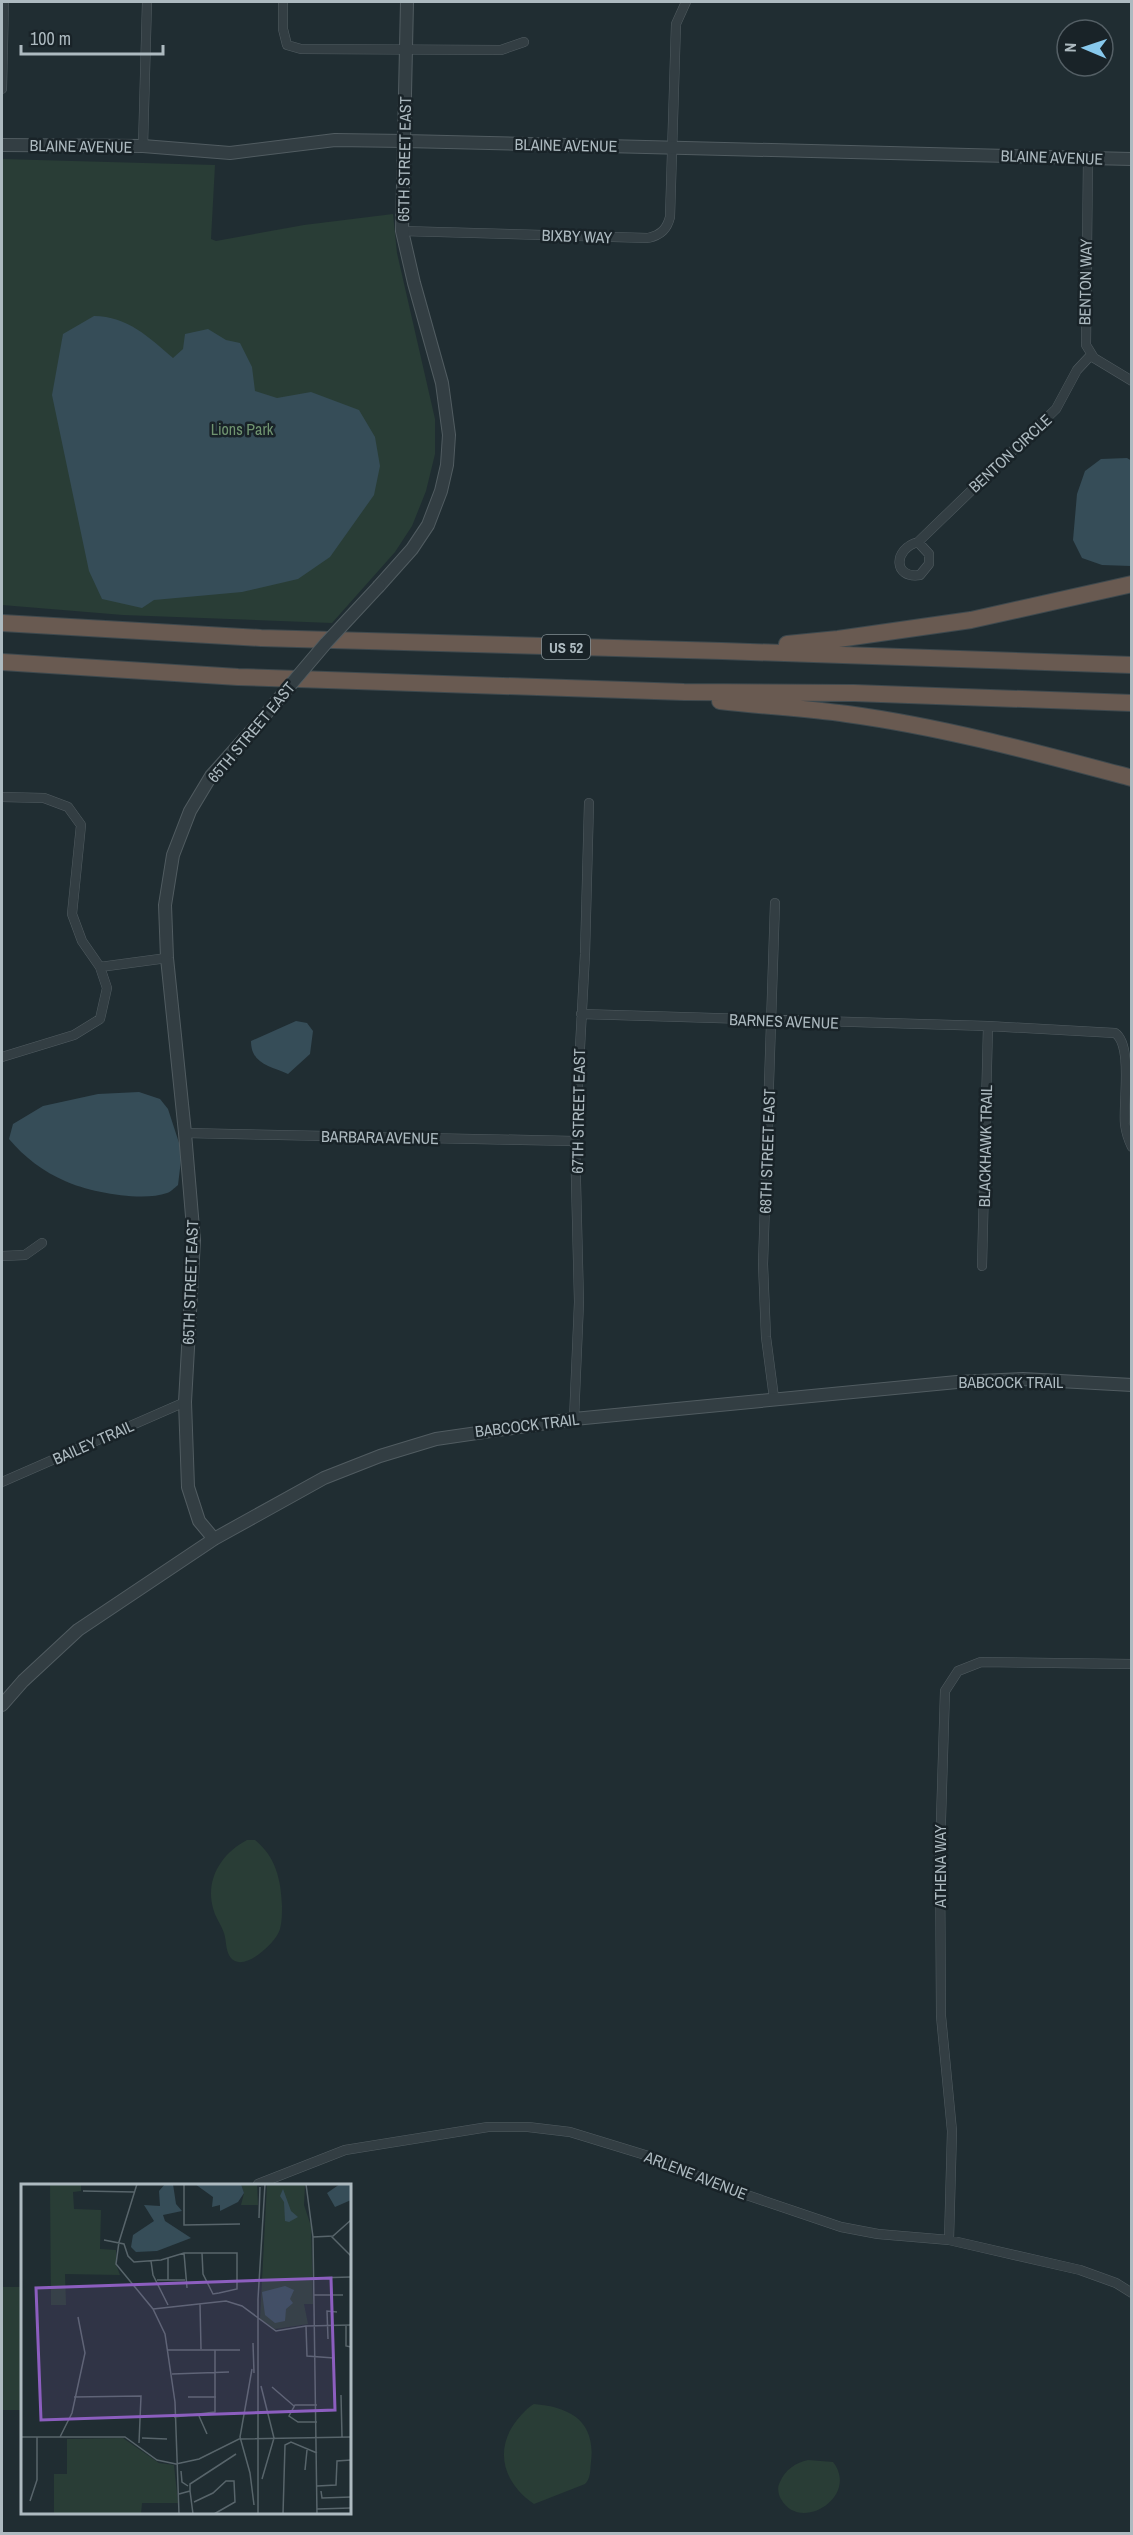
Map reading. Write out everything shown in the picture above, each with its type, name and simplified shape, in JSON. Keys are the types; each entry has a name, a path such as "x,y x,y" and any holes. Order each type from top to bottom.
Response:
{"highway":[{"path":"722,651 838,639 961,621 1131,584"},
{"name":"US 52","path":"2,623 261,638 1131,665"},
{"path":"2,662 238,677 684,692 854,693 1131,703"},
{"path":"684,692 706,700 846,714 886,721 1059,759 1131,778"}],"street":[{"path":"2,89 4,2"},
{"path":"142,146 147,2"},
{"path":"283,2 283,29 286,45 301,49 501,50 524,42"},
{"name":"65TH STREET EAST","path":"214,1539 199,1521 188,1487 185,1402 194,1240 167,958 165,905 173,855 190,812 211,776 326,643 412,549 428,525 441,491 447,465 449,435 442,383 402,231 407,2"},
{"path":"673,147 676,24 686,2"},
{"name":"BLAINE AVENUE","path":"2,145 142,146 230,153 334,140 1131,159"},
{"name":"BIXBY WAY","path":"402,231 656,236 668,225 670,217 673,147"},
{"name":"BENTON WAY","path":"1088,158 1084,336 1091,355"},
{"path":"1091,355 1100,363 1131,381"},
{"name":"BENTON CIRCLE","path":"918,542 1056,409 1077,370 1091,355"},
{"path":"2,797 44,798 68,807 81,825 72,914 82,941 100,967 107,988 100,1019 74,1035 2,1057"},
{"name":"67TH STREET EAST","path":"574,1419 579,1302 575,1141 589,803"},
{"name":"68TH STREET EAST","path":"774,903 763,1264 766,1336 774,1398"},
{"path":"100,967 167,958"},
{"name":"BARNES AVENUE","path":"581,1014 988,1026 1118,1034 1125,1049 1127,1063 1125,1122 1131,1147"},
{"name":"BLACKHAWK TRAIL","path":"982,1266 988,1026"},
{"name":"BARBARA AVENUE","path":"185,1133 575,1141"},
{"path":"2,1256 25,1255 42,1243"},
{"name":"BABCOCK TRAIL","path":"2,1705 23,1681 78,1630 214,1539 324,1478 380,1456 436,1439 574,1419 957,1382 1023,1379 1131,1385"},
{"name":"BAILEY TRAIL","path":"2,1482 185,1402"},
{"name":"ATHENA WAY","path":"949,2240 951,2131 940,2016 940,1852 945,1691 958,1671 981,1662 1131,1664"},
{"name":"ARLENE AVENUE","path":"258,2184 345,2150 488,2127 528,2127 570,2132 655,2158 729,2189 840,2227 878,2234 949,2240 1080,2270 1116,2283 1131,2293"}],"green space":[{"name":"Lions Park","path":"2,159 215,165 211,239 216,241 304,225 393,214 397,253 435,419 435,454 426,491 412,526 395,552 332,623 123,615 2,605"},
{"path":"247,1840 255,1840 273,1861 280,1887 282,1918 274,1940 255,1957 241,1962 232,1959 228,1952 224,1933 213,1908 211,1887 223,1860 238,1845"},
{"path":"2,2287 21,2287 21,2410 2,2410"},
{"path":"534,2404 559,2409 578,2419 585,2426 591,2448 590,2474 585,2484 534,2504 515,2487 509,2477 504,2454 505,2443 510,2431 521,2415"},
{"path":"808,2460 833,2462 839,2475 839,2487 833,2498 824,2506 813,2512 801,2513 790,2509 781,2499 778,2486 788,2471 795,2465"}],"water":[{"path":"94,316 106,317 127,324 147,336 173,358 183,349 185,334 208,329 226,340 240,343 252,367 255,391 277,398 311,392 359,410 375,437 380,466 374,495 330,557 298,579 242,592 154,600 142,608 102,599 89,571 52,395 63,334"},
{"path":"1127,458 1132,461 1131,566 1102,565 1082,558 1073,540 1077,494 1085,471 1101,459"},
{"path":"296,1021 307,1023 313,1031 310,1054 288,1074 268,1066 254,1055 251,1041"},
{"path":"139,1092 160,1099 168,1109 182,1152 178,1185 168,1192 156,1196 130,1196 75,1185 42,1169 9,1139 13,1124 43,1106 98,1094"}]}
